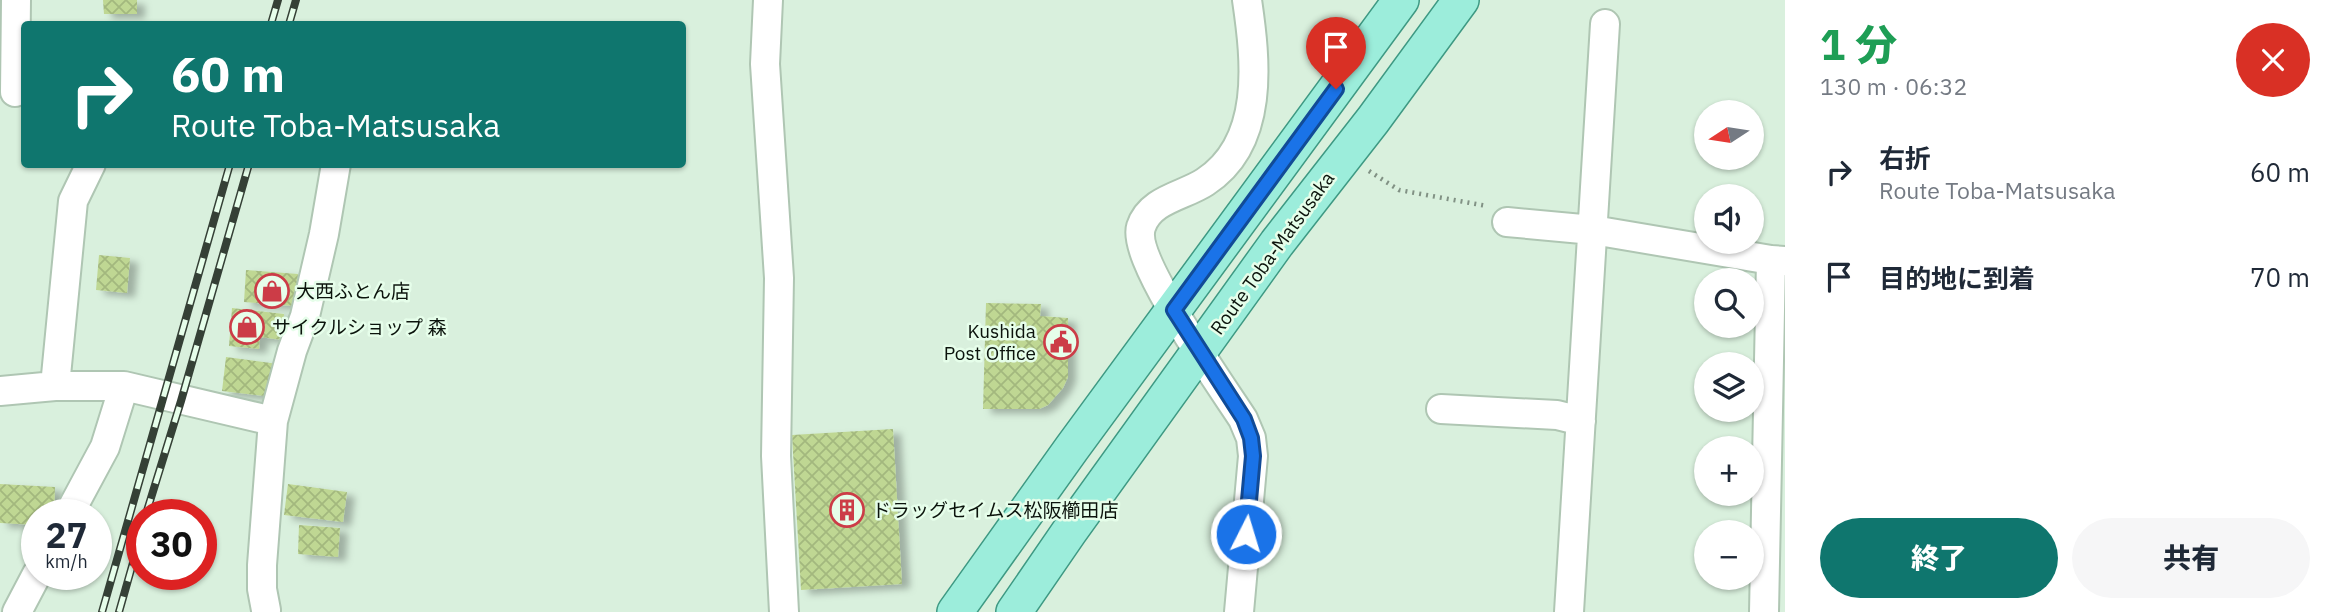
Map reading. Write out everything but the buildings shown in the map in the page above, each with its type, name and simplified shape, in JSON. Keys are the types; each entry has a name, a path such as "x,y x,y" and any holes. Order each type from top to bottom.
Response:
{"main road":[{"path":"955,612 1401,0"},
{"name":"Route Toba-Matsusaka","path":"1014,612 1278,243 1461,0"}],"street":[{"path":"15,92 16,0"},
{"path":"768,0 765,64 779,278 776,456 784,612"},
{"path":"1239,612 1253,456 1251,438 1244,419 1174,310 1147,258 1141,236 1142,227 1156,207 1205,182 1231,159 1243,136 1251,112 1253,90 1252,35 1247,0"},
{"path":"1569,612 1605,24"},
{"path":"55,386 73,201 89,168"},
{"path":"258,611 262,589 273,421 292,351 305,316 324,234 335,168"},
{"path":"1507,222 1593,230 1778,261 1764,612"},
{"path":"0,391 55,386 124,386 273,421"},
{"path":"77,499 105,447 124,386"},
{"path":"1441,410 1558,415 1581,421"},
{"path":"17,612 29,590"}],"path":[{"path":"1366,169 1399,190 1505,210 1507,222"}],"railway":[{"path":"272,21 278,0"},
{"path":"290,21 296,0"},
{"path":"102,612 229,168"},
{"path":"151,499 248,168"},
{"path":"119,612 126,587"}],"place":[{"name":"大西ふとん店","path":"272,291"},
{"name":"サイクルショップ 森","path":"247,327"},
{"name":"Kushida Post Office","path":"1061,342"},
{"name":"ドラッグセイムス松阪櫛田店","path":"847,510"}],"route":[{"path":"1246,534 1253,456 1251,438 1244,419 1174,310 1336,89"}]}
